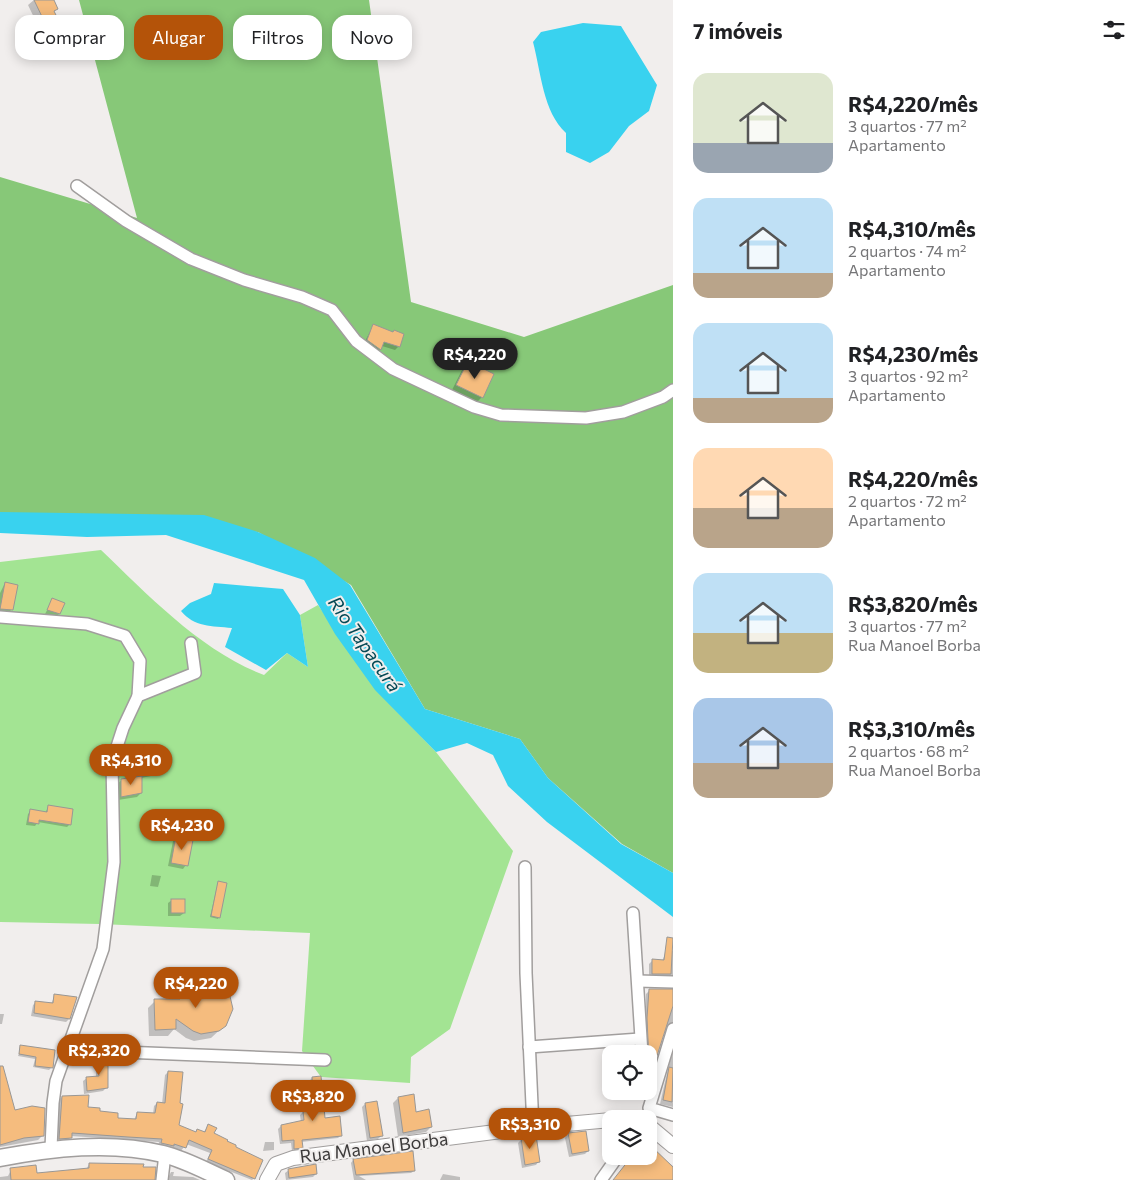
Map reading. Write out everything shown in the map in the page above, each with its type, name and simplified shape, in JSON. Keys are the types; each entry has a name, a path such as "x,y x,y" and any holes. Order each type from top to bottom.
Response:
{"main road":[{"path":"0,1158 51,1148 133,1148 165,1154 226,1180"}],"street":[{"path":"78,186 126,221 191,259 244,280 302,297 332,310 356,341 393,369 474,406 501,415 586,418 623,412 663,397 673,390"},
{"path":"0,617 87,624 125,636 140,661 138,696 123,728 112,762 114,862 103,950 56,1081 51,1148"},
{"path":"138,696 195,673 192,643"},
{"path":"525,867 526,972 533,1127"},
{"path":"633,913 641,1045"},
{"path":"638,981 673,982"},
{"path":"648,1110 673,1029"},
{"path":"529,1047 640,1038"},
{"path":"70,1041 122,1052 325,1060"},
{"path":"657,1114 673,1115"},
{"name":"Rua Manoel Borba","path":"267,1180 276,1164 293,1158 533,1127 602,1121"},
{"path":"657,1133 673,1146"},
{"path":"162,1180 165,1154"},
{"path":"601,1180 612,1165"}],"green space":[{"path":"79,0 369,0 371,15 332,15 332,60 377,60 411,302 524,337 673,285 673,873 622,844 548,778 520,739 425,709 351,585 258,532 0,513 0,177 137,218 95,60 124,60 124,15 83,15"},
{"path":"101,550 157,603 197,637 241,665 264,675 287,653 308,667 300,615 318,605 378,692 436,752 513,851 450,1029 411,1057 410,1083 321,1077 302,1051 310,933 100,924 0,922 0,562"}],"water":[{"path":"583,23 621,26 657,85 649,111 629,126 609,152 590,163 566,152 566,133 552,114 548,103 533,42 541,32"},
{"name":"Rio Tapacurá","path":"0,512 204,515 258,532 315,558 350,585 425,709 520,739 548,778 621,844 673,873 673,917 547,822 508,786 493,755 467,743 436,752 375,690 335,634 304,580 166,535 87,537 0,533"},
{"path":"214,583 283,589 300,615 308,667 287,653 266,670 225,647 232,628 198,623 181,611 190,603 211,594"}],"building":[{"path":"34,0 54,0 58,9 54,11 56,15 41,15"},
{"path":"373,324 404,334 400,347 384,342 381,350 367,340"},
{"path":"468,361 494,374 483,398 456,385"},
{"path":"5,582 18,585 13,610 0,609"},
{"path":"52,598 65,603 60,614 47,610"},
{"path":"154,759 156,773 142,776 140,761"},
{"path":"142,776 142,793 121,797 121,779"},
{"path":"48,805 73,809 71,825 39,820 39,824 28,822 30,809 47,812"},
{"path":"176,836 193,840 188,866 171,863"},
{"path":"218,881 227,883 220,918 211,916"},
{"path":"171,899 185,899 185,913 171,913"},
{"path":"667,937 673,938 671,974 652,974 652,959 664,960"},
{"path":"206,979 222,985 229,992 233,1009 226,1026 219,1031 201,1034 193,1031 176,1019 176,1029 155,1030 154,999 180,999 189,985"},
{"path":"649,989 673,989 673,1006 657,1056 657,1045 648,1045 647,1018"},
{"path":"54,994 77,997 70,1019 34,1013 35,1001 53,1003"},
{"path":"20,1045 55,1050 53,1068 35,1066 36,1057 19,1054"},
{"path":"99,1055 108,1057 108,1088 87,1091 86,1077 99,1076"},
{"path":"0,1066 3,1066 15,1110 32,1106 45,1108 44,1136 24,1138 0,1145"},
{"path":"669,1067 673,1068 672,1102 663,1100"},
{"path":"168,1071 183,1072 180,1103 183,1104 179,1125 196,1132 197,1129 205,1132 208,1124 217,1128 214,1133 236,1145 236,1147 263,1160 255,1179 208,1159 212,1150 189,1140 186,1148 174,1144 174,1146 161,1143 162,1139 72,1133 72,1138 59,1139 62,1096 89,1095 88,1107 100,1108 100,1111 118,1113 118,1118 136,1119 137,1112 155,1113 157,1102 165,1103"},
{"path":"321,1076 325,1118 340,1116 342,1136 302,1140 303,1148 294,1149 294,1140 282,1141 281,1125 304,1120 303,1111 314,1109 312,1077"},
{"path":"414,1094 416,1112 429,1109 432,1127 403,1133 398,1097"},
{"path":"377,1101 383,1136 370,1138 365,1103"},
{"path":"586,1131 589,1151 572,1154 568,1133"},
{"path":"536,1135 540,1162 525,1165 521,1138"},
{"path":"413,1151 415,1171 356,1175 353,1159"},
{"path":"657,1152 673,1167 673,1180 613,1180 625,1165 657,1165"},
{"path":"89,1163 144,1164 143,1167 156,1167 155,1180 11,1180 10,1168 36,1165 37,1173 89,1168"},
{"path":"316,1164 317,1174 289,1178 288,1169"}]}
